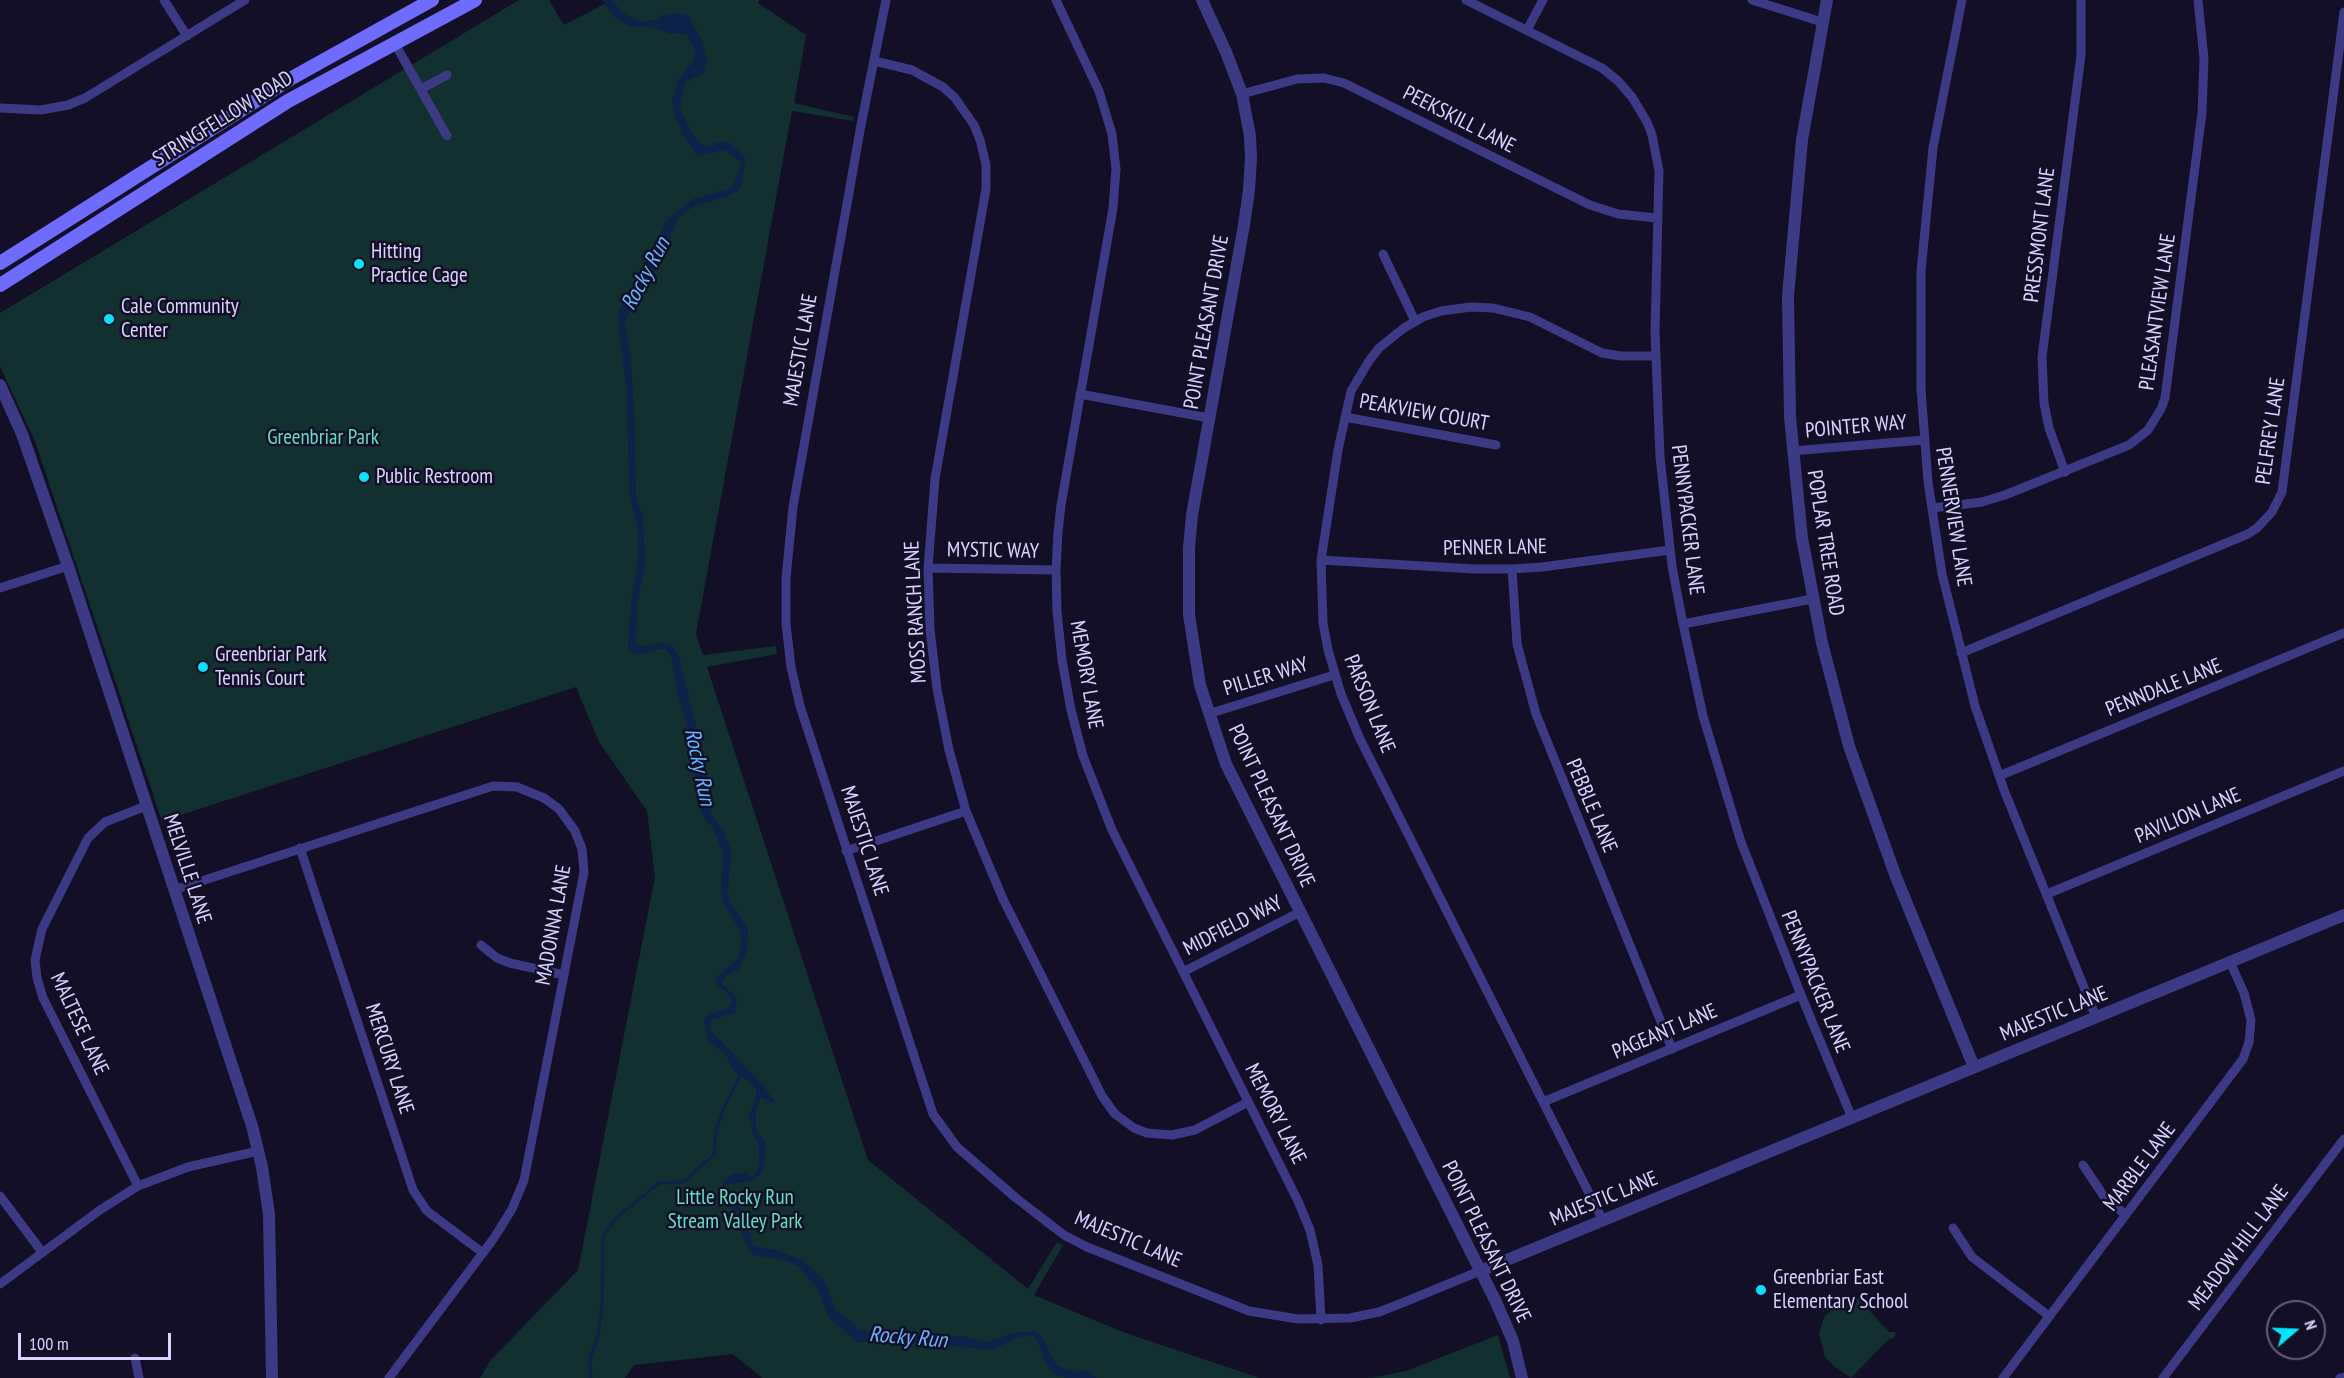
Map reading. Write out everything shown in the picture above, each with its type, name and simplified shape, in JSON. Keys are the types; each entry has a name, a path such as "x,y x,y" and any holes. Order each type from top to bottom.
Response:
{"main road":[{"name":"STRINGFELLOW ROAD","path":"0,263 252,102 339,50 432,0"},
{"name":"STRINGFELLOW ROAD","path":"0,285 288,101 475,0"}],"street":[{"path":"164,0 187,36"},
{"path":"0,108 41,110 85,98 245,0"},
{"name":"MAJESTIC LANE","path":"886,0 793,507 786,578 789,648 800,706 928,1103 941,1127 957,1147 1044,1221 1087,1247 1249,1311 1280,1318 1321,1320 1350,1318 1379,1312 2344,915"},
{"name":"MEMORY LANE","path":"1056,0 1099,90 1112,135 1116,169 1113,208 1061,505 1056,570 1062,660 1071,710 1083,756 1112,830 1298,1201 1310,1230 1318,1265 1321,1320"},
{"name":"POINT PLEASANT DRIVE","path":"1202,0 1242,94 1250,136 1250,190 1192,515 1188,580 1193,649 1208,714 1226,764 1480,1271 1513,1341 1522,1378"},
{"name":"PENNYPACKER LANE","path":"1466,0 1602,68 1636,102 1647,122 1656,149 1659,171 1655,356 1660,457 1670,549 1683,624 1703,716 1727,801 1758,888 1852,1118"},
{"path":"1527,30 1543,0"},
{"path":"1752,0 1822,22"},
{"name":"POPLAR TREE ROAD","path":"1827,0 1802,140 1789,274 1788,349 1792,451 1802,538 1812,599 1836,701 1864,793 1974,1067"},
{"name":"PENNERVIEW LANE","path":"1962,0 1940,106 1926,212 1920,328 1923,440 1942,574 1975,706 1999,776 2096,1017"},
{"name":"PRESSMONT LANE","path":"2065,472 2049,428 2044,403 2042,357 2081,55 2081,0"},
{"name":"PLEASANTVIEW LANE","path":"1932,508 1982,502 2065,472 2128,445 2139,438 2156,420 2165,398 2202,113 2204,59 2198,0"},
{"name":"PELFREY LANE","path":"1961,653 2248,534 2272,512 2282,492 2344,12"},
{"path":"394,42 447,136"},
{"name":"MOSS RANCH LANE","path":"874,61 912,70 935,82 955,98 974,125 986,165 986,189 935,478 928,568 930,629 937,689 949,750 966,811 1003,899 1102,1096 1115,1114 1134,1128 1148,1133 1172,1135 1195,1130 1248,1102"},
{"path":"421,89 447,75"},
{"name":"PEEKSKILL LANE","path":"1242,94 1281,82 1308,78 1344,83 1590,205 1618,214 1657,218"},
{"path":"1383,254 1415,321"},
{"name":"PARSON LANE","path":"1603,1221 1360,739 1334,675 1323,623 1321,560 1324,529 1351,391 1369,361 1391,337 1415,321 1441,311 1459,308 1493,308 1530,317 1602,352 1621,356 1655,356"},
{"name":"MELVILLE LANE","path":"0,385 22,434 68,566 258,1150 268,1214 272,1378"},
{"path":"1080,394 1209,418"},
{"name":"PEAKVIEW COURT","path":"1345,417 1496,445"},
{"name":"POINTER WAY","path":"1792,451 1923,440"},
{"name":"PENNER LANE","path":"1321,560 1512,569 1670,549"},
{"path":"0,588 68,566"},
{"name":"MYSTIC WAY","path":"928,568 1056,570"},
{"name":"PEBBLE LANE","path":"1512,569 1517,644 1536,714 1551,757 1672,1049"},
{"path":"1683,624 1812,599"},
{"name":"PENNDALE LANE","path":"1999,776 2344,633"},
{"name":"PILLER WAY","path":"1208,714 1334,675"},
{"name":"PAVILION LANE","path":"2047,894 2344,771"},
{"name":"MADONNA LANE","path":"174,890 477,790 507,786 531,791 552,803 575,831 583,858 584,872 524,1180 506,1221 389,1378"},
{"name":"MALTESE LANE","path":"138,1186 43,998 36,978 35,960 42,929 88,838 105,822 146,806"},
{"path":"846,851 966,811"},
{"name":"MERCURY LANE","path":"300,848 413,1191 432,1216 483,1253"},
{"name":"MIDFIELD WAY","path":"1183,972 1300,912"},
{"path":"481,945 497,958 510,963 564,975"},
{"name":"MARBLE LANE","path":"2003,1378 2246,1052 2251,1031 2249,1009 2230,962"},
{"name":"PAGEANT LANE","path":"1543,1102 1801,995"},
{"name":"MEADOW HILL LANE","path":"2163,1378 2344,1139"},
{"path":"0,1284 138,1186 188,1167 258,1150"},
{"path":"2083,1165 2105,1198 2126,1215"},
{"path":"0,1196 42,1252"},
{"path":"1953,1228 1972,1257 2049,1316"},
{"path":"135,1358 139,1378"}],"green space":[{"path":"519,0 549,0 564,25 612,0 759,0 758,3 806,35 794,103 854,117 853,121 792,111 696,634 703,655 776,646 777,654 707,667 868,1160 1028,1289 1057,1242 1063,1245 1034,1295 1123,1332 1260,1378 762,1378 733,1354 634,1365 625,1378 480,1378 490,1361 578,1270 655,877 647,811 599,742 576,687 162,821 35,441 0,367 0,313"},
{"path":"1854,1294 1889,1332 1896,1334 1851,1378 1825,1357 1819,1333 1824,1317"},
{"path":"1498,1335 1510,1378 1370,1378 1406,1371"}],"water":[{"name":"Rocky Run","path":"602,0 611,0 626,15 643,22 676,13 688,15 701,38 707,62 704,73 685,82 680,109 692,134 699,142 708,147 714,145 714,142 728,142 744,156 745,161 742,183 738,191 726,197 694,206 678,218 660,263 633,300 625,325 631,359 636,497 642,514 645,552 645,564 637,604 636,645 646,646 660,643 671,645 678,653 703,755 711,814 724,831 731,851 728,894 730,902 748,928 747,950 741,966 727,975 723,981 723,985 737,998 735,1013 712,1020 710,1030 764,1086 776,1104 761,1097 756,1110 756,1129 766,1145 764,1165 760,1175 751,1181 728,1184 724,1195 744,1211 752,1244 804,1261 825,1282 835,1310 854,1324 858,1330 925,1336 964,1336 985,1342 1015,1333 1035,1331 1043,1338 1056,1364 1077,1372 1087,1370 1097,1378 1066,1378 1053,1373 1045,1362 1036,1338 1029,1335 992,1350 878,1339 858,1343 828,1316 818,1289 799,1267 785,1260 754,1255 749,1250 742,1235 738,1213 720,1196 720,1188 726,1179 733,1174 751,1172 746,1176 754,1175 759,1165 759,1147 749,1117 756,1090 751,1083 734,1071 724,1052 709,1042 704,1023 709,1014 727,1009 731,1004 731,997 717,985 716,978 738,958 742,939 739,929 723,903 721,883 723,854 712,826 706,822 697,800 696,770 671,656 665,649 638,655 630,652 628,648 631,602 638,562 638,529 630,497 626,385 618,319 619,311 646,261 660,248 662,240 660,236 665,222 693,199 733,186 742,163 725,150 698,156 682,134 676,120 672,98 679,79 694,60 695,52 688,36 623,23 611,13"}],"waterway":[{"path":"591,1378 590,1359 598,1336 602,1305 603,1236 616,1218 659,1183 683,1182 714,1155 716,1132 723,1109 741,1074"}],"place":[{"name":"Hitting Practice Cage","path":"359,264"},
{"name":"Cale Community Center","path":"109,319"},
{"name":"Public Restroom","path":"364,477"},
{"name":"Greenbriar Park Tennis Court","path":"203,667"},
{"name":"Greenbriar East Elementary School","path":"1761,1290"}],"park label":[{"name":"Greenbriar Park","path":"323,438"},
{"name":"Little Rocky Run Stream Valley Park","path":"735,1210"}]}
